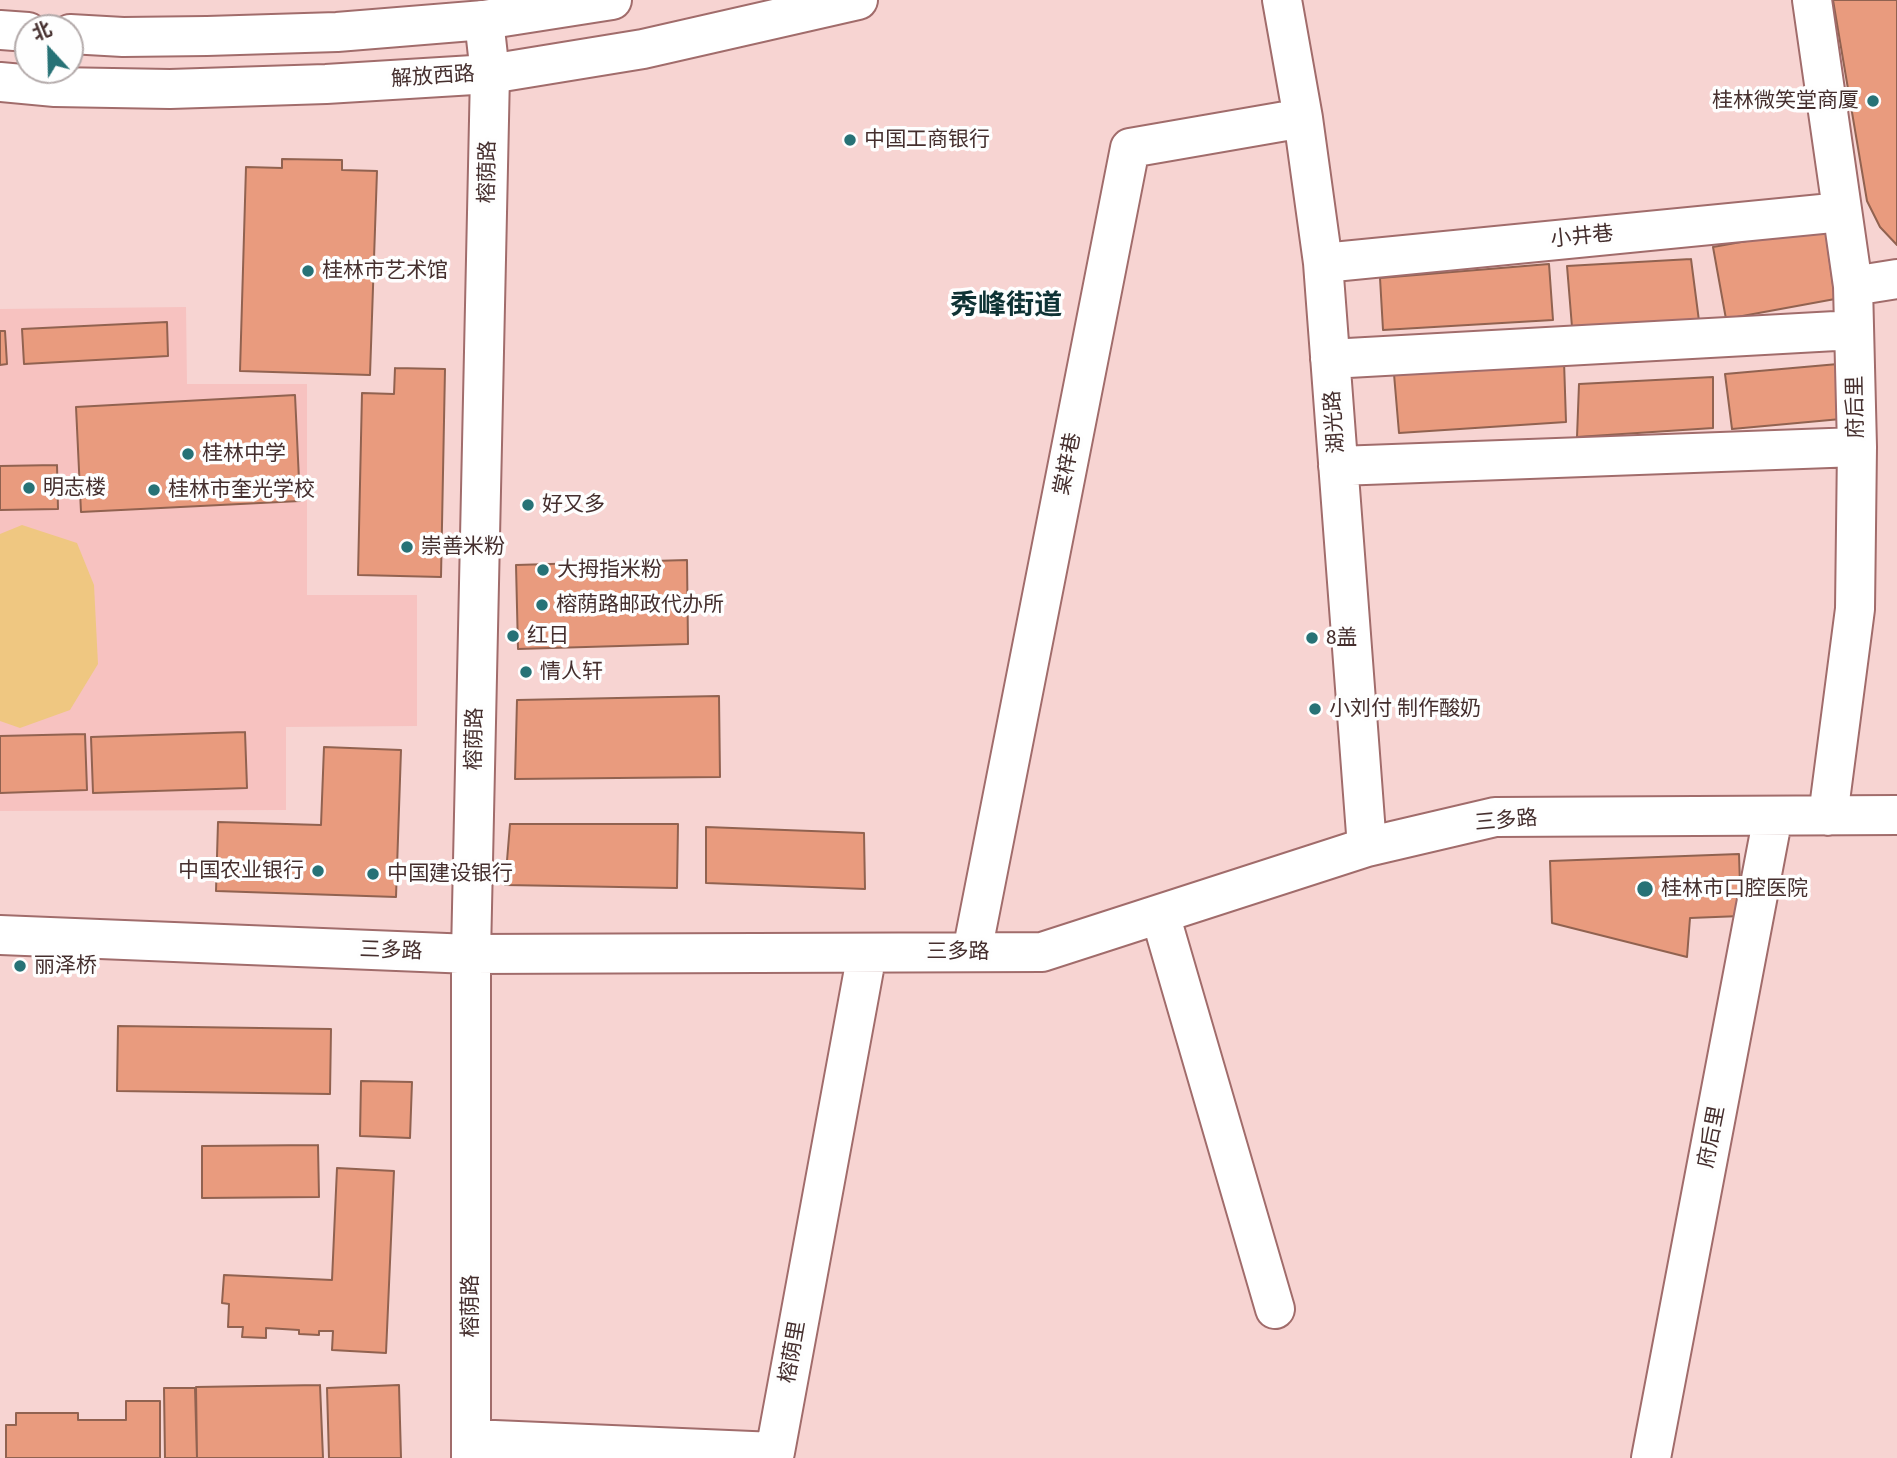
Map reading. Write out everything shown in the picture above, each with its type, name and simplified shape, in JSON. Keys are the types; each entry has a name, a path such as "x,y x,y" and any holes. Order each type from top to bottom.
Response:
{"street":[{"path":"84,35 220,36 337,32 484,20 612,0"},
{"name":"解放西路","path":"0,82 55,87 170,89 326,84 491,74 643,49 858,0"},
{"name":"湖光路","path":"1282,0 1303,118 1323,263 1367,847"},
{"name":"府后里","path":"1812,0 1853,286 1857,447 1855,609 1828,816"},
{"name":"榕荫路","path":"471,1448 471,954 491,74 484,20"},
{"name":"棠梓巷","path":"972,953 1130,148 1303,118"},
{"name":"小井巷","path":"1323,263 1842,212"},
{"path":"1853,286 1897,279"},
{"path":"1330,359 1854,330"},
{"path":"1338,466 1857,447"},
{"name":"三多路","path":"0,935 471,954 1042,952 1367,847 1495,817 1897,815"},
{"name":"府后里","path":"1651,1458 1773,816"},
{"path":"1160,914 1275,1310"},
{"name":"榕荫里","path":"471,1448 775,1452 867,953"}],"shaded area":[{"name":"桂林市奎光学校","path":"186,307 187,384 307,384 307,595 417,595 417,726 286,727 286,810 0,811 0,309"},
{"path":"22,525 77,543 94,585 98,664 70,710 20,728 0,721 0,534"}],"building":[{"name":"桂林微笑堂商厦","path":"1833,0 1897,0 1897,245 1880,227 1867,201"},
{"name":"桂林市艺术馆","path":"282,159 342,160 342,170 377,171 370,375 240,371 246,167 282,168"},
{"path":"1825,227 1835,299 1726,319 1713,247"},
{"path":"1691,259 1699,321 1572,327 1567,266"},
{"path":"1549,264 1553,320 1383,330 1380,278"},
{"path":"167,322 168,356 24,364 22,329"},
{"path":"0,331 5,331 7,364 0,365"},
{"path":"1564,361 1566,422 1399,433 1394,374"},
{"path":"1838,364 1841,419 1732,429 1725,374"},
{"path":"395,368 445,369 441,577 358,575 362,393 394,394"},
{"path":"1713,377 1713,428 1577,437 1579,384"},
{"name":"桂林中学","path":"295,395 300,501 81,512 76,407"},
{"name":"明志楼","path":"57,465 58,509 0,510 0,466"},
{"path":"687,560 688,644 518,649 516,565"},
{"path":"719,696 720,777 515,779 517,700"},
{"path":"245,732 247,788 93,793 91,737"},
{"path":"85,734 87,790 0,793 0,736"},
{"path":"324,747 401,750 396,897 216,891 218,822 321,825"},
{"path":"510,824 678,824 677,888 505,885"},
{"path":"706,827 864,833 865,889 706,883"},
{"name":"桂林市口腔医院","path":"1739,854 1741,916 1690,918 1687,957 1552,923 1550,861"},
{"path":"118,1026 331,1029 330,1094 117,1091"},
{"path":"361,1081 412,1082 410,1138 360,1136"},
{"path":"318,1145 319,1197 202,1198 202,1146"},
{"path":"337,1168 394,1171 386,1353 332,1350 333,1331 319,1331 319,1335 299,1334 299,1330 266,1328 266,1338 242,1337 243,1327 228,1327 229,1304 222,1303 224,1275 332,1280"},
{"path":"320,1385 323,1458 197,1458 196,1387"},
{"path":"399,1385 401,1458 329,1458 327,1388"},
{"path":"164,1388 195,1388 197,1458 165,1458"},
{"path":"126,1401 160,1401 160,1458 6,1458 6,1425 16,1425 16,1413 78,1413 78,1420 126,1420"}],"place":[{"name":"桂林微笑堂商厦","path":"1873,101"},
{"name":"中国工商银行","path":"850,140"},
{"name":"桂林市艺术馆","path":"308,271"},
{"name":"桂林中学","path":"188,454"},
{"name":"明志楼","path":"29,488"},
{"name":"桂林市奎光学校","path":"154,490"},
{"name":"好又多","path":"528,505"},
{"name":"崇善米粉","path":"407,547"},
{"name":"大拇指米粉","path":"543,570"},
{"name":"榕荫路邮政代办所","path":"542,605"},
{"name":"红日","path":"513,636"},
{"name":"8盖","path":"1312,638"},
{"name":"情人轩","path":"526,672"},
{"name":"小刘付 制作酸奶","path":"1315,709"},
{"name":"中国农业银行","path":"318,871"},
{"name":"中国建设银行","path":"373,874"},
{"name":"桂林市口腔医院","path":"1645,889"},
{"name":"丽泽桥","path":"20,966"}],"district":[{"name":"秀峰街道","path":"1006,306"}]}
